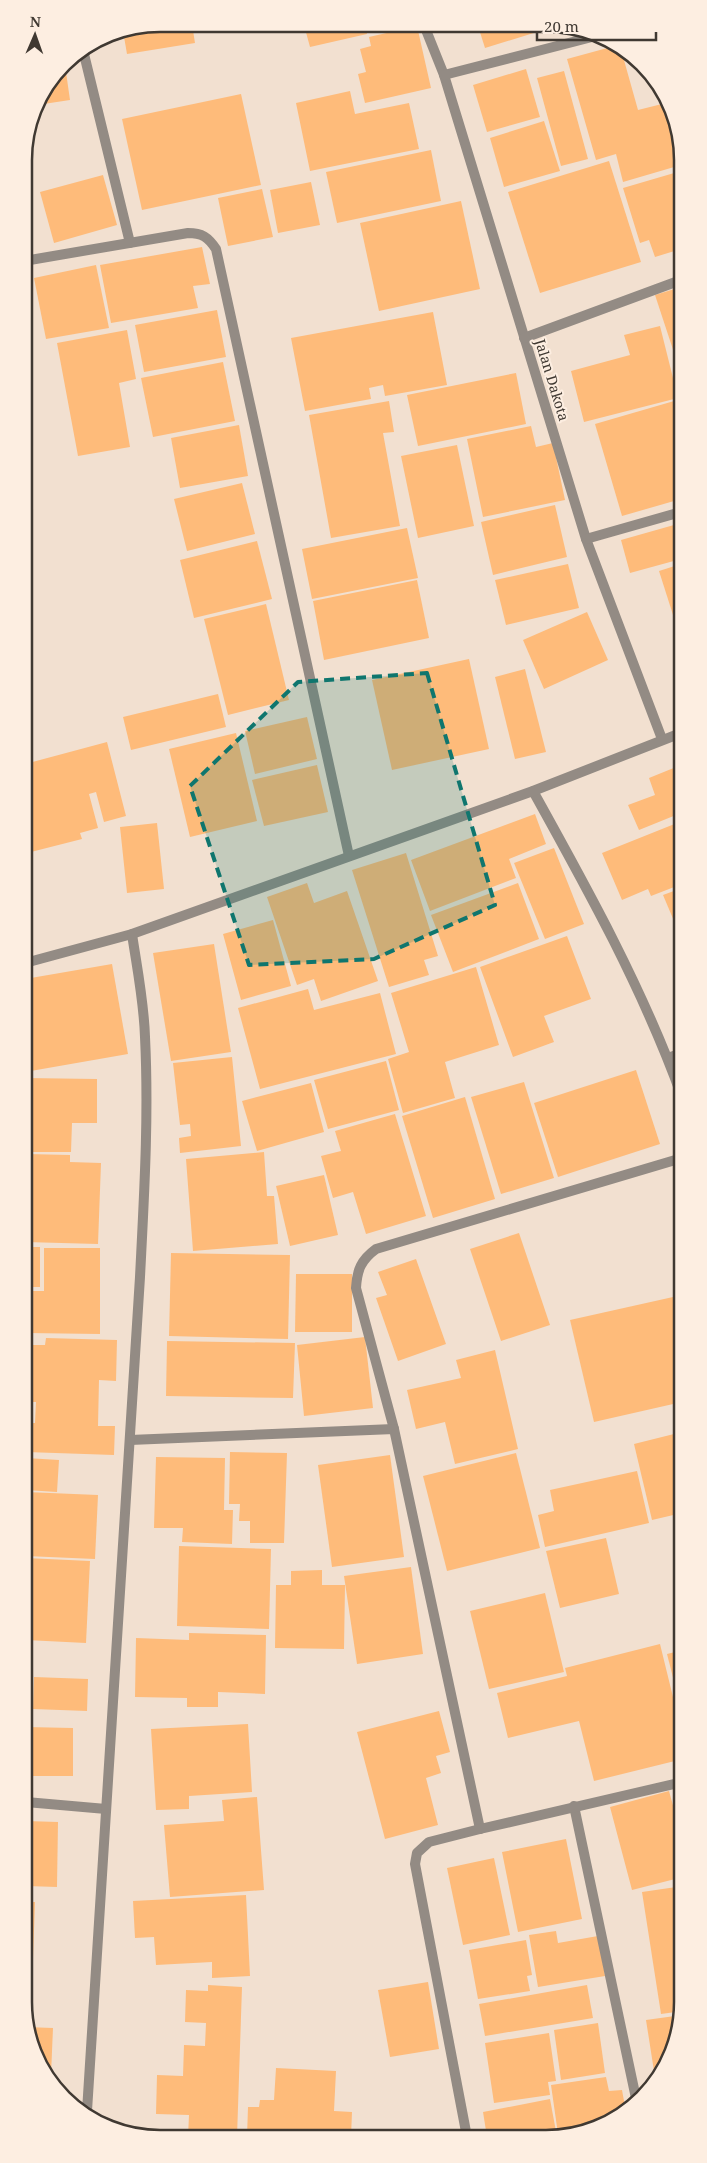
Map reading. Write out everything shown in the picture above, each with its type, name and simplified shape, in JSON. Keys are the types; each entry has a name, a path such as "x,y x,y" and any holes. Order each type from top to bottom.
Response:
{"street":[{"name":"Jalan Dakota","path":"427,33 444,75 586,539 662,740"},
{"path":"444,75 586,39"},
{"path":"85,58 130,243"},
{"path":"33,259 198,233 207,236 216,248 349,856"},
{"path":"524,338 674,283"},
{"path":"586,539 674,514"},
{"path":"33,961 132,934 533,791 674,736"},
{"path":"533,791 602,914 674,1075"},
{"path":"87,2107 140,1268 147,1081 142,1001 132,934"},
{"path":"668,1058 674,1056"},
{"path":"480,1828 394,1429 356,1288 357,1272 368,1255 376,1249 674,1160"},
{"path":"130,1440 394,1429"},
{"path":"466,2130 415,1864 416,1853 429,1842 480,1828 674,1784"},
{"path":"33,1803 106,1809"},
{"path":"574,1806 635,2095"}],"highlighted area":[{"path":"427,673 495,905 374,959 249,965 190,786 298,682"}],"building":[{"path":"153,33 193,33 195,43 127,54 124,38"},
{"path":"306,33 367,33 367,34 310,47"},
{"path":"386,33 419,33 431,88 365,103 358,74 366,72 360,49 371,46 369,37"},
{"path":"480,33 534,33 485,48"},
{"path":"607,48 624,59 638,110 661,104 664,110 672,137 674,167 623,182 616,154 596,160 567,59"},
{"path":"526,69 540,117 487,132 473,85"},
{"path":"564,71 588,159 561,166 537,78"},
{"path":"66,74 70,100 46,104"},
{"path":"350,91 355,114 409,103 419,149 310,171 296,103"},
{"path":"241,94 261,185 142,210 122,119"},
{"path":"544,121 560,171 504,187 490,138"},
{"path":"431,150 441,201 337,223 326,172"},
{"path":"609,161 641,262 540,293 508,192"},
{"path":"674,173 674,251 655,257 649,240 640,243 623,188"},
{"path":"103,175 117,225 54,243 40,192"},
{"path":"311,182 320,225 278,233 270,190"},
{"path":"262,189 273,237 228,246 218,198"},
{"path":"461,201 480,289 379,311 360,223"},
{"path":"202,247 210,284 193,286 198,308 111,323 100,265"},
{"path":"96,265 109,328 46,339 34,278"},
{"path":"674,289 674,353 655,295"},
{"path":"217,310 226,357 144,372 135,325"},
{"path":"433,312 447,385 385,396 383,385 369,388 371,399 305,411 291,338"},
{"path":"660,326 674,382 674,399 584,422 571,371 630,355 624,335"},
{"path":"127,330 136,379 119,383 130,447 78,456 57,343"},
{"path":"223,362 235,421 153,437 141,378"},
{"path":"516,373 526,424 418,446 407,395"},
{"path":"389,401 394,432 383,433 400,526 331,538 309,415"},
{"path":"674,401 674,501 622,516 595,424"},
{"path":"239,425 248,476 180,488 171,438"},
{"path":"531,426 536,447 553,443 565,500 483,517 467,439"},
{"path":"457,445 474,526 418,538 401,456"},
{"path":"242,483 255,534 187,551 174,499"},
{"path":"555,505 567,557 493,575 481,522"},
{"path":"674,525 674,561 630,573 621,540"},
{"path":"407,528 418,578 312,599 302,549"},
{"path":"257,541 272,599 194,618 180,560"},
{"path":"568,564 579,608 506,625 495,580"},
{"path":"674,566 674,618 659,571"},
{"path":"417,580 429,638 324,660 313,601"},
{"path":"266,604 289,700 228,715 204,619"},
{"path":"587,612 608,660 544,689 523,640"},
{"path":"469,659 489,749 392,770 372,680"},
{"path":"525,669 546,752 515,759 495,677"},
{"path":"218,694 226,727 131,750 123,717"},
{"path":"307,717 317,759 255,774 245,731"},
{"path":"236,733 257,821 190,837 169,749"},
{"path":"107,742 126,816 104,822 96,792 89,794 98,828 80,833 82,839 33,851 33,762"},
{"path":"317,765 328,812 264,826 252,780"},
{"path":"674,768 674,816 639,830 628,805 655,795 649,778"},
{"path":"535,814 546,844 509,859 516,878 430,911 411,860"},
{"path":"157,823 164,889 127,893 120,827"},
{"path":"674,824 674,887 651,896 648,889 622,900 602,853"},
{"path":"554,848 584,924 545,939 514,863"},
{"path":"406,853 438,956 424,960 429,975 389,987 352,870"},
{"path":"307,883 314,903 347,891 378,981 321,1001 314,979 297,985 267,897"},
{"path":"518,883 539,939 453,972 431,915"},
{"path":"674,891 674,921 663,895"},
{"path":"273,920 291,986 241,1000 223,934"},
{"path":"567,936 591,999 544,1016 554,1042 513,1057 480,967"},
{"path":"214,944 231,1052 171,1061 153,953"},
{"path":"112,964 128,1054 33,1071 33,978"},
{"path":"476,967 499,1045 445,1062 455,1098 403,1113 388,1059 409,1052 391,993"},
{"path":"308,989 314,1010 380,993 396,1054 260,1089 238,1008"},
{"path":"232,1057 241,1146 180,1153 179,1138 191,1136 190,1124 180,1125 173,1063"},
{"path":"386,1061 399,1110 328,1129 314,1080"},
{"path":"636,1070 660,1144 558,1177 534,1103"},
{"path":"33,1078 97,1079 97,1123 72,1123 71,1152 33,1152"},
{"path":"524,1082 554,1178 501,1194 471,1097"},
{"path":"311,1083 324,1132 257,1151 242,1101"},
{"path":"465,1097 495,1199 433,1218 402,1116"},
{"path":"395,1114 426,1216 366,1234 353,1192 333,1198 321,1156 341,1151 335,1131"},
{"path":"264,1152 267,1196 274,1196 278,1244 193,1251 186,1159"},
{"path":"33,1154 70,1155 70,1162 101,1163 98,1244 33,1242"},
{"path":"324,1175 338,1235 290,1246 276,1186"},
{"path":"519,1233 550,1325 501,1341 470,1249"},
{"path":"33,1247 40,1247 40,1287 33,1287"},
{"path":"44,1248 100,1248 100,1334 33,1333 33,1291 44,1291"},
{"path":"171,1253 290,1255 288,1339 169,1336"},
{"path":"416,1259 446,1344 398,1361 376,1298 387,1295 378,1272"},
{"path":"296,1274 352,1274 352,1332 295,1332"},
{"path":"674,1297 674,1404 594,1422 570,1320"},
{"path":"365,1337 373,1408 304,1416 297,1345"},
{"path":"46,1338 117,1340 116,1381 99,1380 98,1426 115,1426 114,1455 33,1452 33,1423 35,1423 36,1402 33,1402 33,1345 45,1345"},
{"path":"167,1341 295,1343 293,1398 166,1396"},
{"path":"495,1350 518,1449 455,1464 445,1422 416,1429 407,1390 461,1378 456,1360"},
{"path":"674,1434 674,1515 652,1520 634,1444"},
{"path":"230,1452 287,1453 284,1543 250,1543 250,1521 239,1521 240,1504 229,1504"},
{"path":"516,1453 540,1548 447,1571 423,1476"},
{"path":"390,1455 404,1557 332,1567 318,1465"},
{"path":"156,1457 225,1458 224,1510 233,1510 232,1544 182,1542 183,1528 154,1528"},
{"path":"33,1458 59,1460 57,1492 33,1490"},
{"path":"637,1471 649,1523 545,1547 538,1515 554,1511 550,1490"},
{"path":"33,1492 98,1495 95,1559 33,1556"},
{"path":"606,1538 619,1594 560,1608 546,1551"},
{"path":"179,1546 271,1549 269,1629 177,1626"},
{"path":"33,1558 90,1561 86,1643 33,1640"},
{"path":"411,1567 423,1654 357,1664 344,1576"},
{"path":"322,1570 322,1585 345,1585 344,1649 275,1648 276,1585 291,1585 291,1571"},
{"path":"545,1593 564,1672 489,1689 470,1611"},
{"path":"189,1633 266,1635 265,1694 218,1692 218,1707 187,1707 187,1698 135,1697 136,1638 189,1640"},
{"path":"660,1644 674,1701 674,1761 594,1781 579,1721 508,1738 497,1693 567,1676 565,1668"},
{"path":"674,1652 674,1682 667,1654"},
{"path":"34,1677 88,1679 87,1711 33,1709"},
{"path":"439,1711 450,1752 436,1756 441,1773 426,1778 438,1825 385,1839 357,1732"},
{"path":"248,1724 252,1792 189,1796 189,1809 156,1810 151,1729"},
{"path":"33,1727 73,1728 73,1776 33,1776"},
{"path":"669,1791 674,1809 674,1879 632,1890 610,1807"},
{"path":"257,1797 264,1890 170,1897 164,1825 224,1821 222,1800"},
{"path":"33,1821 58,1822 57,1887 33,1886"},
{"path":"566,1839 582,1919 518,1932 502,1852"},
{"path":"494,1858 510,1935 463,1945 447,1868"},
{"path":"674,1887 674,2012 661,2014 642,1892"},
{"path":"246,1895 250,1976 212,1978 212,1962 156,1965 154,1937 135,1938 133,1901"},
{"path":"33,1902 35,1902 33,1959"},
{"path":"556,1931 558,1943 598,1936 605,1976 538,1987 529,1935"},
{"path":"526,1940 532,1975 527,1976 530,1991 478,1999 469,1950"},
{"path":"428,1982 439,2049 390,2057 378,1990"},
{"path":"208,1985 242,1987 237,2130 188,2130 189,2115 156,2114 157,2075 183,2076 184,2045 205,2046 206,2023 185,2022 186,1990 208,1991"},
{"path":"587,1985 593,2018 485,2036 479,2004"},
{"path":"673,2016 665,2051 654,2071 646,2020"},
{"path":"598,2023 605,2073 561,2080 554,2030"},
{"path":"35,2027 53,2028 51,2068 39,2043"},
{"path":"549,2033 556,2081 548,2082 550,2095 494,2103 485,2043"},
{"path":"276,2068 336,2071 334,2111 352,2112 351,2130 247,2130 248,2107 259,2107 260,2100 274,2100"},
{"path":"606,2077 609,2091 622,2090 624,2104 587,2124 557,2129 551,2085"},
{"path":"550,2099 556,2129 486,2130 483,2112"}]}
